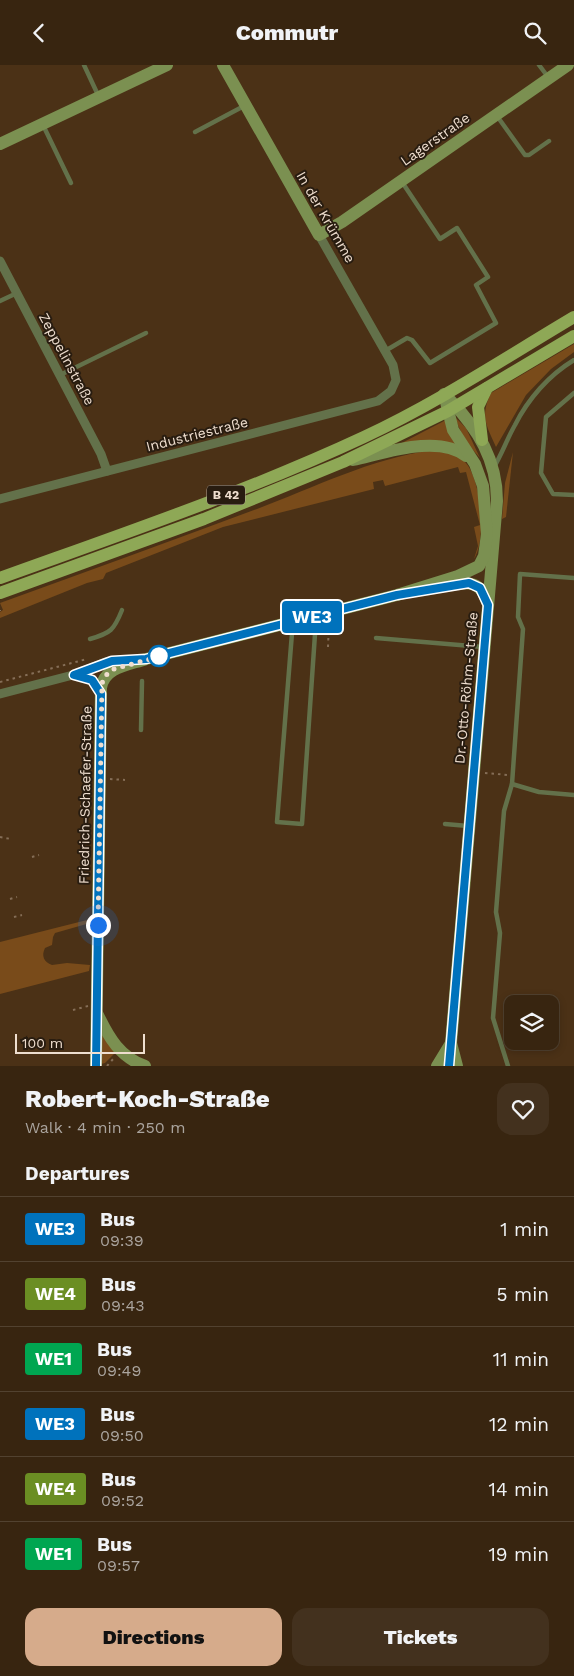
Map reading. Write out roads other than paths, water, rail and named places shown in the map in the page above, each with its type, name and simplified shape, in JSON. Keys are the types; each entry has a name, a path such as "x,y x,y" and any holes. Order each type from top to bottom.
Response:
{"main road":[{"path":"0,144 99,97 151,68 166,65"},
{"name":"In der Krümme","path":"222,65 319,235"},
{"name":"Lagerstraße","path":"319,235 342,222 568,65"},
{"name":"B 42","path":"0,578 282,473 371,433 444,395 574,317"},
{"name":"B 42","path":"0,593 204,519 343,463 452,408 574,336"},
{"path":"482,440 478,407 487,388"},
{"name":"Dr.-Otto-Röhm-Straße","path":"444,395 452,408 482,440 494,468 497,510 451,1043 457,1066"},
{"name":"Dr.-Otto-Röhm-Straße","path":"397,595 475,569 481,563 484,555 487,519 483,486 475,464 453,430 452,408"},
{"path":"343,463 403,449 441,446 459,450 475,464"},
{"path":"101,694 103,679 109,672 146,659 397,595 469,583 480,588 488,605"},
{"name":"Friedrich-Schaefer-Straße","path":"96,1066 97,1045 93,1010 101,694"},
{"path":"93,1010 117,1047 132,1060 145,1066"},
{"path":"437,1066 451,1043"},
{"path":"449,1066 451,1043"}],"street":[{"name":"In der Krümme","path":"319,235 395,370 394,385"},
{"name":"Zeppelinstraße","path":"0,261 101,454 107,471"},
{"name":"Industriestraße","path":"0,499 378,401 387,395 394,385"},
{"path":"0,694 74,675 112,661 146,659"},
{"path":"74,675 92,680 101,694"}],"lane":[{"path":"84,65 99,97"},
{"path":"539,65 548,78"},
{"path":"195,132 246,106"},
{"path":"496,115 526,155 529,155 549,141"},
{"path":"42,124 71,183"},
{"path":"385,351 407,338 412,340 430,363 496,323 476,285 488,277 457,228 440,239 402,181"},
{"path":"0,301 17,293"},
{"path":"60,375 146,333"},
{"path":"494,468 515,425 533,397 549,379 574,360"},
{"path":"574,393 546,417 541,473 553,494 574,495"},
{"path":"508,1066 493,1018 500,933 496,912 499,869 504,811 512,784 523,629 518,617 520,574 574,578"},
{"path":"90,639 111,632 122,610"},
{"path":"302,619 312,623 315,634 302,824 277,822 292,633 294,626 302,619"},
{"path":"376,638 484,647"},
{"path":"142,681 142,730"},
{"path":"512,784 539,792 574,795"},
{"path":"445,824 469,827"}]}
